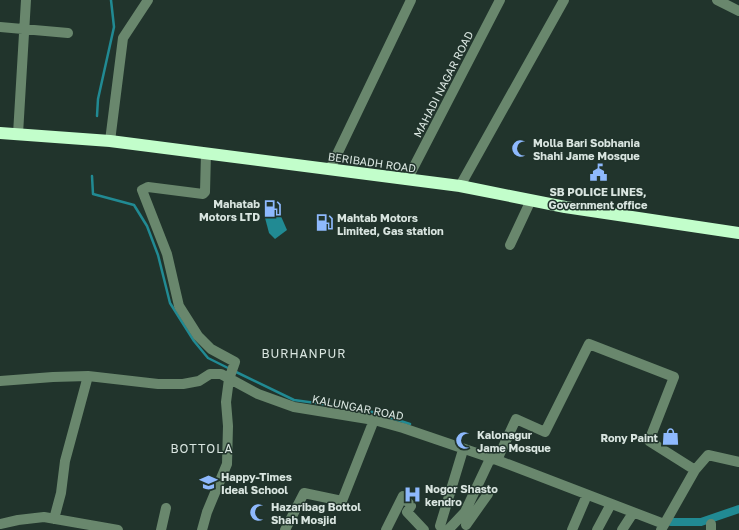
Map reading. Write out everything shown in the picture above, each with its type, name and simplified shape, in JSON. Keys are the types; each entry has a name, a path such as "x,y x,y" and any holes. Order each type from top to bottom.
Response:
{"highway":[{"name":"BERIBADH ROAD","path":"0,133 110,141 460,186 531,200 739,233"}],"street":[{"path":"18,134 26,0"},
{"path":"110,141 123,38 148,0"},
{"path":"330,169 411,0"},
{"name":"MAHADI NAGAR ROAD","path":"407,180 500,0"},
{"path":"460,186 564,0"},
{"path":"717,0 739,11"},
{"path":"0,26 68,33"},
{"path":"202,530 207,512 227,464 228,426 226,402 231,373 235,361 211,349 198,336 179,306 167,254 142,190 148,187 203,194 205,192 206,153"},
{"path":"510,245 531,200"},
{"path":"386,530 403,496 411,506 407,512 424,530 443,528 465,512 516,419 545,432 589,344 674,377 649,441 695,470"},
{"path":"0,381 88,376 158,384 194,382 214,373 231,373"},
{"name":"KALUNGAR ROAD","path":"231,373 258,394 294,407 374,420 403,428 463,450 493,459 611,504 662,527"},
{"path":"54,519 71,436 88,376"},
{"path":"285,530 304,493 342,501 374,420"},
{"path":"443,528 463,450"},
{"path":"662,527 695,470 708,455 739,462"},
{"path":"467,528 488,494"},
{"path":"572,530 587,496"},
{"path":"597,530 611,504"},
{"path":"161,530 166,508"},
{"path":"622,530 633,513"},
{"path":"0,524 44,517 118,530"}],"water":[{"path":"272,209 280,214 287,230 275,239 269,233 264,214"}],"waterway":[{"path":"97,116 98,99 114,27 111,0"},
{"path":"92,176 93,194 134,205 147,226 158,255 170,303 194,341 208,358 230,369"},
{"path":"234,371 294,400 366,410 410,424"},
{"path":"671,522 701,522 739,509"}],"place":[{"name":"Molla Bari Sobhania Shahi Jame Mosque","path":"520,148"},
{"name":"SB POLICE LINES, Government office","path":"598,173"},
{"name":"Mahatab Motors LTD","path":"273,209"},
{"name":"Mahtab Motors Limited, Gas station","path":"324,223"},
{"name":"Rony Paint","path":"671,437"},
{"name":"Kalonagur Jame Mosque","path":"464,440"},
{"name":"Happy-Times Ideal School","path":"208,482"},
{"name":"Nogor Shasto kendro","path":"412,494"},
{"name":"Hazaribag Bottol Shah Mosjid","path":"258,512"}],"district":[{"name":"BURHANPUR","path":"304,353"},
{"name":"BOTTOLA","path":"202,448"}]}
